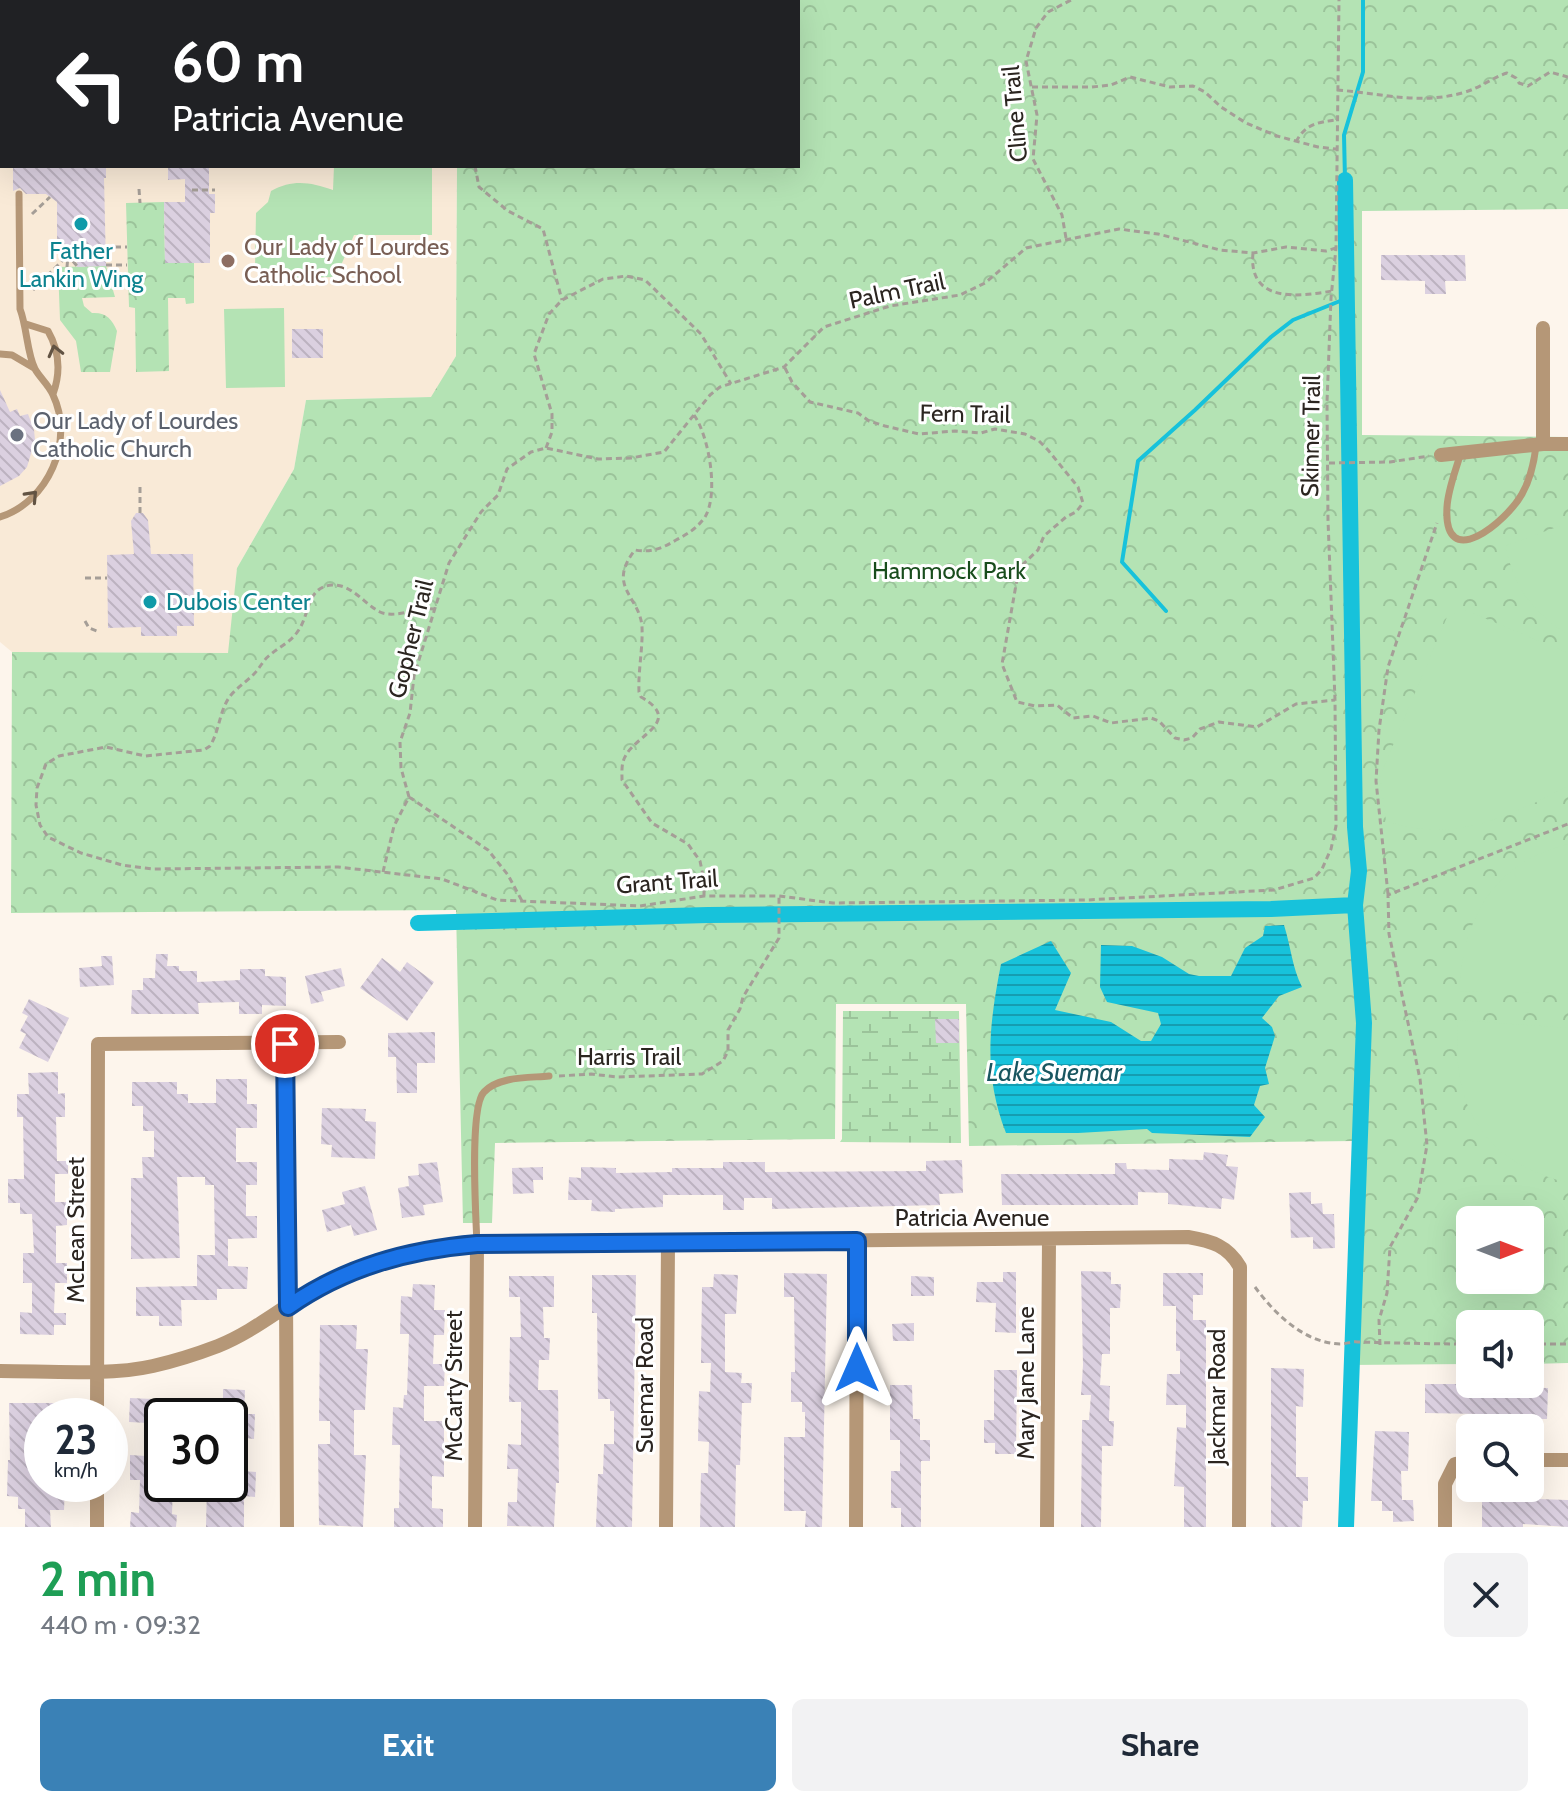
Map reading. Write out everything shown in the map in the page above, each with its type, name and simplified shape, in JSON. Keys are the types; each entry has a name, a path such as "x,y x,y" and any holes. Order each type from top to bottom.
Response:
{"street":[{"path":"1540,444 1543,328"},
{"path":"1441,455 1540,444 1568,444"},
{"path":"287,1527 285,1044 339,1042"},
{"name":"McLean Street","path":"97,1398 98,1044 285,1044"},
{"name":"Patricia Avenue","path":"0,1371 151,1367 187,1357 252,1330 316,1287 375,1262 431,1249 477,1244 1188,1237 1208,1240 1233,1255 1240,1267"},
{"name":"Mary Jane Lane","path":"1047,1527 1049,1240"},
{"path":"856,1527 857,1241"},
{"name":"Suemar Road","path":"666,1527 668,1243"},
{"name":"McCarty Street","path":"475,1527 477,1244"},
{"name":"Jackmar Road","path":"1239,1527 1240,1267"},
{"path":"1544,1460 1568,1460"},
{"path":"1445,1527 1445,1484 1456,1464"},
{"path":"97,1502 97,1527"}],"lane":[{"path":"19,194 20,309 34,368"},
{"path":"26,324 48,331 54,342 59,379 53,394"},
{"path":"0,354 12,355 34,368 53,394 60,415 61,434 56,465 36,494 15,512 0,517"},
{"path":"1461,452 1447,505 1449,528 1453,535 1462,540 1474,540 1507,514 1521,496 1540,444"},
{"path":"477,1244 475,1128 478,1101 484,1090 508,1080 549,1076"}],"path":[{"name":"Cline Trail","path":"1066,238 1062,215 1033,159 1037,115 1026,61 1036,28 1048,12 1071,0"},
{"name":"Skinner Trail","path":"1322,869 1336,826 1327,402 1336,248 1339,0"},
{"path":"1337,90 1381,97 1427,98 1458,95 1487,85 1507,73 1528,86 1550,72 1568,77"},
{"path":"1032,87 1092,87 1111,85 1130,77 1170,87 1193,86 1246,123 1296,142 1337,149"},
{"path":"1296,142 1302,130 1310,124 1337,120"},
{"path":"475,168 479,187 508,211 543,229 562,300"},
{"path":"139,189 140,203"},
{"path":"192,190 215,190"},
{"path":"32,214 50,197"},
{"name":"Palm Trail","path":"546,448 598,459 631,458 664,452 710,395 731,384 784,367 824,327 890,306 960,295 985,283 1026,248 1119,229 1158,234 1220,250 1253,253 1286,247 1326,251 1336,248"},
{"path":"60,246 77,266"},
{"path":"33,290 76,247"},
{"path":"105,247 127,247"},
{"path":"1253,253 1255,272 1260,282 1275,292 1293,296 1332,291"},
{"path":"67,267 68,255"},
{"path":"106,265 127,265"},
{"path":"546,448 552,432 552,414 534,354 549,314 562,300 603,279 626,276 645,280 701,334 731,384"},
{"name":"Fern Trail","path":"784,367 792,382 810,402 858,413 869,421 885,426 919,434 955,431 981,433 995,429 1025,434 1039,441 1078,487 1083,503 1044,536 1038,550 1019,568 1002,664 1017,702 1035,706 1057,705 1073,718 1093,716 1111,723 1151,718 1159,721 1175,738 1184,740 1192,738 1200,729 1219,722 1257,727 1296,704 1335,700"},
{"path":"694,415 702,426 709,453 711,492 707,514 694,530 666,546 647,552 635,550 626,562 623,575 628,597 640,617 642,631 639,692 659,714 657,723 624,758 622,780 652,823 688,844 694,852 700,861 704,896"},
{"name":"Gopher Trail","path":"409,797 401,768 400,742 410,713 414,676 449,563 481,512 498,495 507,469 531,452 546,448"},
{"path":"1329,463 1357,464 1441,455"},
{"path":"140,487 140,513"},
{"path":"1380,1345 1379,1320 1387,1293 1390,1247 1418,1197 1427,1145 1420,1079 1389,934 1376,781 1379,730 1388,667 1421,564 1447,505"},
{"path":"85,578 107,578"},
{"name":"Grant Trail","path":"434,609 421,607 390,614 379,611 344,586 330,585 318,590 310,599 303,624 296,635 267,656 257,671 232,694 210,746 204,750 145,756 106,747 59,756 46,764 37,788 40,825 48,837 81,853 122,865 153,869 338,867 442,879 497,900 640,906 704,896 833,903 1087,900 1274,890 1314,878 1322,869"},
{"path":"85,621 89,628 97,631"},
{"path":"383,872 394,826 409,797 488,850 508,875 522,901"},
{"path":"1388,895 1568,824"},
{"name":"Harris Trail","path":"549,1076 702,1074 714,1068 723,1061 728,1051 728,1030 743,997 779,938 779,899"},
{"path":"1240,1267 1268,1305 1288,1323 1314,1336 1339,1344 1356,1341 1380,1345 1456,1344"},
{"path":"1544,1344 1568,1344"}],"shaded area":[{"name":"Our Lady of Lourdes Catholic School","path":"0,168 457,168 456,356 432,397 306,400 294,469 237,568 229,653 12,652 0,642"}],"green space":[{"name":"Hammock Park","path":"800,0 1568,0 1568,209 1362,211 1362,435 1568,437 1568,1363 1544,1364 1544,1310 1456,1310 1456,1364 1348,1365 1354,1141 969,1146 966,1004 836,1004 835,1139 495,1143 492,1223 463,1223 456,910 11,913 12,652 228,653 237,568 294,469 306,400 431,397 456,356 457,168 800,168"},
{"path":"334,168 432,168 432,235 354,235 336,277 265,278 255,268 256,213 268,202 271,191 294,183 333,190"},
{"path":"164,202 165,263 194,263 194,303 186,304 185,298 168,298 169,371 136,372 135,308 129,307 126,203"},
{"path":"106,266 115,297 82,298 84,306 92,313 108,317 117,331 110,372 81,372 76,341 60,320 58,267"},
{"path":"284,308 285,387 226,388 224,309"},
{"path":"1568,523 1568,635 1526,597 1514,575 1505,546"},
{"path":"1465,610 1568,653 1568,786 1524,808 1480,824 1435,830 1386,821 1380,776 1447,617"},
{"path":"1568,844 1568,994 1459,991 1468,939 1487,897 1520,865"},
{"path":"843,1011 959,1011 961,1143 840,1142"},
{"path":"1458,1020 1568,1028 1568,1183 1538,1173 1514,1160 1494,1145 1478,1126 1467,1104 1460,1079"}],"water":[{"name":"Lake Suemar","path":"1284,925 1302,987 1279,996 1262,1018 1272,1027 1275,1036 1265,1068 1269,1084 1260,1086 1254,1105 1265,1117 1250,1137 1152,1133 1147,1129 1006,1133 994,1090 990,1049 1001,964 1051,941 1071,973 1055,1010 1111,1022 1141,1041 1151,1041 1161,1024 1158,1013 1107,1002 1100,987 1101,945 1132,946 1162,957 1189,974 1231,976 1245,948 1263,936 1265,926"}],"building":[{"name":"Father Lankin Wing","path":"13,168 106,168 106,266 77,267 76,247 57,246 57,202 46,194 26,194 20,188 13,191"},
{"path":"168,168 209,168 209,194 215,194 215,213 210,213 210,263 165,263 164,202 185,202 185,179 168,180"},
{"path":"1381,255 1465,255 1466,281 1445,281 1446,294 1425,294 1425,281 1381,280"},
{"path":"292,329 323,329 323,358 292,358"},
{"name":"Our Lady of Lourdes Catholic Church","path":"0,390 10,412 17,409 20,416 28,414 35,440 27,467 19,476 0,486"},
{"name":"Dubois Center","path":"136,513 143,513 148,520 151,554 193,554 194,626 177,626 177,636 141,636 141,627 108,628 107,555 134,554 131,521"},
{"path":"156,954 168,954 167,966 179,966 179,971 197,971 197,982 240,980 240,969 265,969 265,976 286,977 286,1006 262,1005 262,1014 239,1014 239,1002 198,1003 199,1014 131,1014 132,990 143,990 143,978 155,978"},
{"path":"101,956 112,956 114,985 80,987 79,968 102,966"},
{"path":"382,958 400,972 407,962 434,982 407,1021 360,988"},
{"path":"341,968 345,986 321,992 324,1001 311,1004 305,976"},
{"path":"29,999 69,1018 48,1062 19,1048 26,1034 20,1031 28,1016 22,1013"},
{"path":"935,1019 959,1019 959,1043 936,1043"},
{"path":"435,1032 435,1063 417,1063 417,1093 397,1093 396,1057 388,1057 388,1033"},
{"path":"58,1072 58,1094 65,1093 65,1117 56,1117 57,1161 68,1161 68,1174 55,1174 55,1202 67,1202 67,1225 56,1226 56,1263 67,1263 67,1283 55,1283 54,1313 66,1313 66,1325 54,1325 54,1335 20,1334 20,1312 32,1313 32,1283 23,1283 23,1253 34,1253 32,1214 20,1214 20,1203 8,1203 8,1179 24,1179 23,1117 17,1117 17,1094 29,1094 28,1073"},
{"path":"216,1079 247,1079 247,1104 257,1104 257,1128 236,1128 236,1162 257,1162 257,1185 246,1185 246,1216 257,1216 257,1238 228,1239 228,1266 248,1267 247,1289 217,1289 217,1300 181,1300 182,1326 159,1326 159,1316 136,1316 136,1287 197,1286 197,1255 215,1255 214,1185 205,1185 205,1177 177,1177 180,1258 131,1259 131,1178 143,1178 142,1157 154,1157 154,1131 143,1131 143,1106 132,1106 132,1082 177,1082 177,1094 188,1094 188,1103 216,1103"},
{"path":"322,1108 366,1109 365,1121 376,1122 375,1159 331,1157 332,1145 321,1144"},
{"path":"1204,1152 1228,1155 1226,1166 1238,1167 1234,1200 1222,1198 1221,1209 1168,1204 1168,1193 1138,1192 1138,1205 1002,1205 1001,1174 1115,1174 1115,1163 1126,1163 1127,1169 1169,1170 1169,1159 1203,1160"},
{"path":"962,1160 963,1193 939,1194 940,1205 772,1209 772,1198 744,1198 744,1210 723,1210 723,1195 663,1195 663,1207 615,1209 615,1212 591,1211 592,1200 568,1200 569,1177 581,1178 581,1167 616,1168 616,1173 672,1172 672,1168 723,1168 723,1162 765,1162 765,1172 926,1171 926,1161"},
{"path":"437,1162 443,1202 423,1205 425,1215 402,1218 398,1188 409,1186 408,1176 419,1175 418,1164"},
{"path":"543,1167 543,1180 533,1180 534,1193 513,1194 512,1168"},
{"path":"365,1186 377,1230 354,1236 351,1225 327,1232 322,1210 345,1204 342,1192"},
{"path":"1311,1192 1311,1204 1322,1203 1323,1214 1334,1214 1335,1248 1313,1249 1313,1237 1291,1238 1289,1193"},
{"path":"1081,1271 1111,1272 1111,1284 1121,1284 1120,1308 1110,1308 1110,1354 1102,1354 1100,1385 1110,1386 1109,1421 1114,1421 1113,1446 1102,1446 1101,1527 1081,1527 1082,1420 1089,1420 1091,1395 1081,1395"},
{"path":"1003,1272 1016,1272 1016,1333 995,1332 996,1303 976,1302 977,1282 1003,1282"},
{"path":"784,1273 827,1274 822,1527 805,1527 806,1511 784,1511 784,1437 805,1437 805,1412 802,1412 802,1402 791,1402 791,1372 795,1372 794,1297 784,1297"},
{"path":"1163,1273 1203,1273 1203,1295 1193,1295 1193,1320 1206,1320 1206,1527 1184,1527 1184,1487 1174,1486 1177,1427 1186,1428 1186,1405 1166,1405 1167,1374 1180,1374 1180,1351 1176,1351 1176,1306 1163,1306"},
{"path":"714,1274 738,1275 736,1314 725,1314 725,1372 742,1373 741,1383 752,1383 751,1403 742,1403 740,1465 736,1465 735,1527 700,1527 701,1473 708,1473 709,1442 698,1441 699,1391 710,1392 711,1363 701,1363 702,1287 713,1287"},
{"path":"592,1275 636,1275 632,1527 596,1527 598,1474 603,1474 604,1444 614,1444 614,1411 610,1411 610,1399 598,1399 597,1313 592,1313"},
{"path":"509,1276 554,1276 554,1307 543,1307 544,1338 550,1338 549,1360 539,1360 538,1390 558,1390 559,1483 556,1483 554,1527 507,1526 508,1502 517,1502 518,1469 507,1469 508,1444 521,1445 521,1402 509,1402 510,1337 521,1337 520,1297 509,1297"},
{"path":"911,1276 934,1277 934,1296 911,1296"},
{"path":"413,1284 435,1285 434,1310 445,1310 444,1335 434,1335 433,1364 445,1364 444,1386 424,1386 424,1421 444,1421 444,1477 432,1476 432,1508 443,1509 443,1527 394,1527 394,1508 399,1508 400,1445 392,1445 393,1407 403,1408 404,1395 407,1395 409,1334 400,1334 401,1296 412,1297"},
{"path":"914,1323 914,1341 893,1341 892,1324"},
{"path":"320,1325 357,1325 356,1349 368,1349 365,1410 354,1410 354,1455 366,1455 363,1527 319,1525 318,1444 330,1444 330,1421 319,1421"},
{"path":"1271,1368 1304,1369 1303,1407 1296,1406 1296,1477 1308,1477 1308,1501 1303,1501 1302,1527 1271,1527"},
{"path":"994,1370 1017,1370 1016,1454 995,1454 995,1443 984,1443 984,1420 994,1420"},
{"path":"1425,1384 1456,1384 1456,1398 1544,1398 1544,1388 1548,1388 1547,1419 1544,1419 1544,1414 1425,1413"},
{"path":"890,1385 912,1385 913,1419 920,1419 920,1440 930,1440 930,1461 921,1461 921,1527 901,1527 901,1508 891,1508 891,1471 900,1471 900,1440 890,1440"},
{"path":"223,1389 245,1390 245,1398 223,1398"},
{"path":"130,1398 144,1399 144,1423 129,1422"},
{"path":"9,1403 24,1403 24,1502 64,1502 64,1510 50,1510 51,1527 25,1527 25,1509 18,1509 18,1497 7,1496"},
{"path":"248,1414 255,1414 254,1439 248,1438"},
{"path":"1375,1431 1409,1432 1408,1471 1401,1471 1402,1500 1413,1500 1414,1521 1393,1522 1393,1511 1382,1511 1382,1501 1371,1501"},
{"path":"130,1455 144,1456 144,1502 172,1502 172,1514 177,1515 176,1527 130,1527 131,1512 139,1513 140,1480 130,1480"},
{"path":"248,1471 256,1472 255,1497 248,1496"},
{"path":"1568,1500 1568,1527 1523,1524 1523,1527 1482,1527 1482,1502"},
{"path":"207,1502 244,1502 244,1527 206,1527"}],"waterway":[{"path":"1345,180 1344,135 1363,72 1363,0"},
{"path":"1345,180 1355,827 1359,871 1355,905 1364,1023 1346,1527"},
{"path":"1166,611 1122,562 1138,461 1271,337 1293,320 1345,299"},
{"path":"418,923 708,915 1271,909 1355,905"}],"place":[{"name":"Father Lankin Wing","path":"81,224"},
{"name":"Our Lady of Lourdes Catholic School","path":"228,261"},
{"name":"Our Lady of Lourdes Catholic Church","path":"17,435"},
{"name":"Dubois Center","path":"150,602"}],"route":[{"path":"285,1044 288,1307 316,1287 346,1273 408,1253 443,1247 477,1244 857,1241 857,1368"}]}
